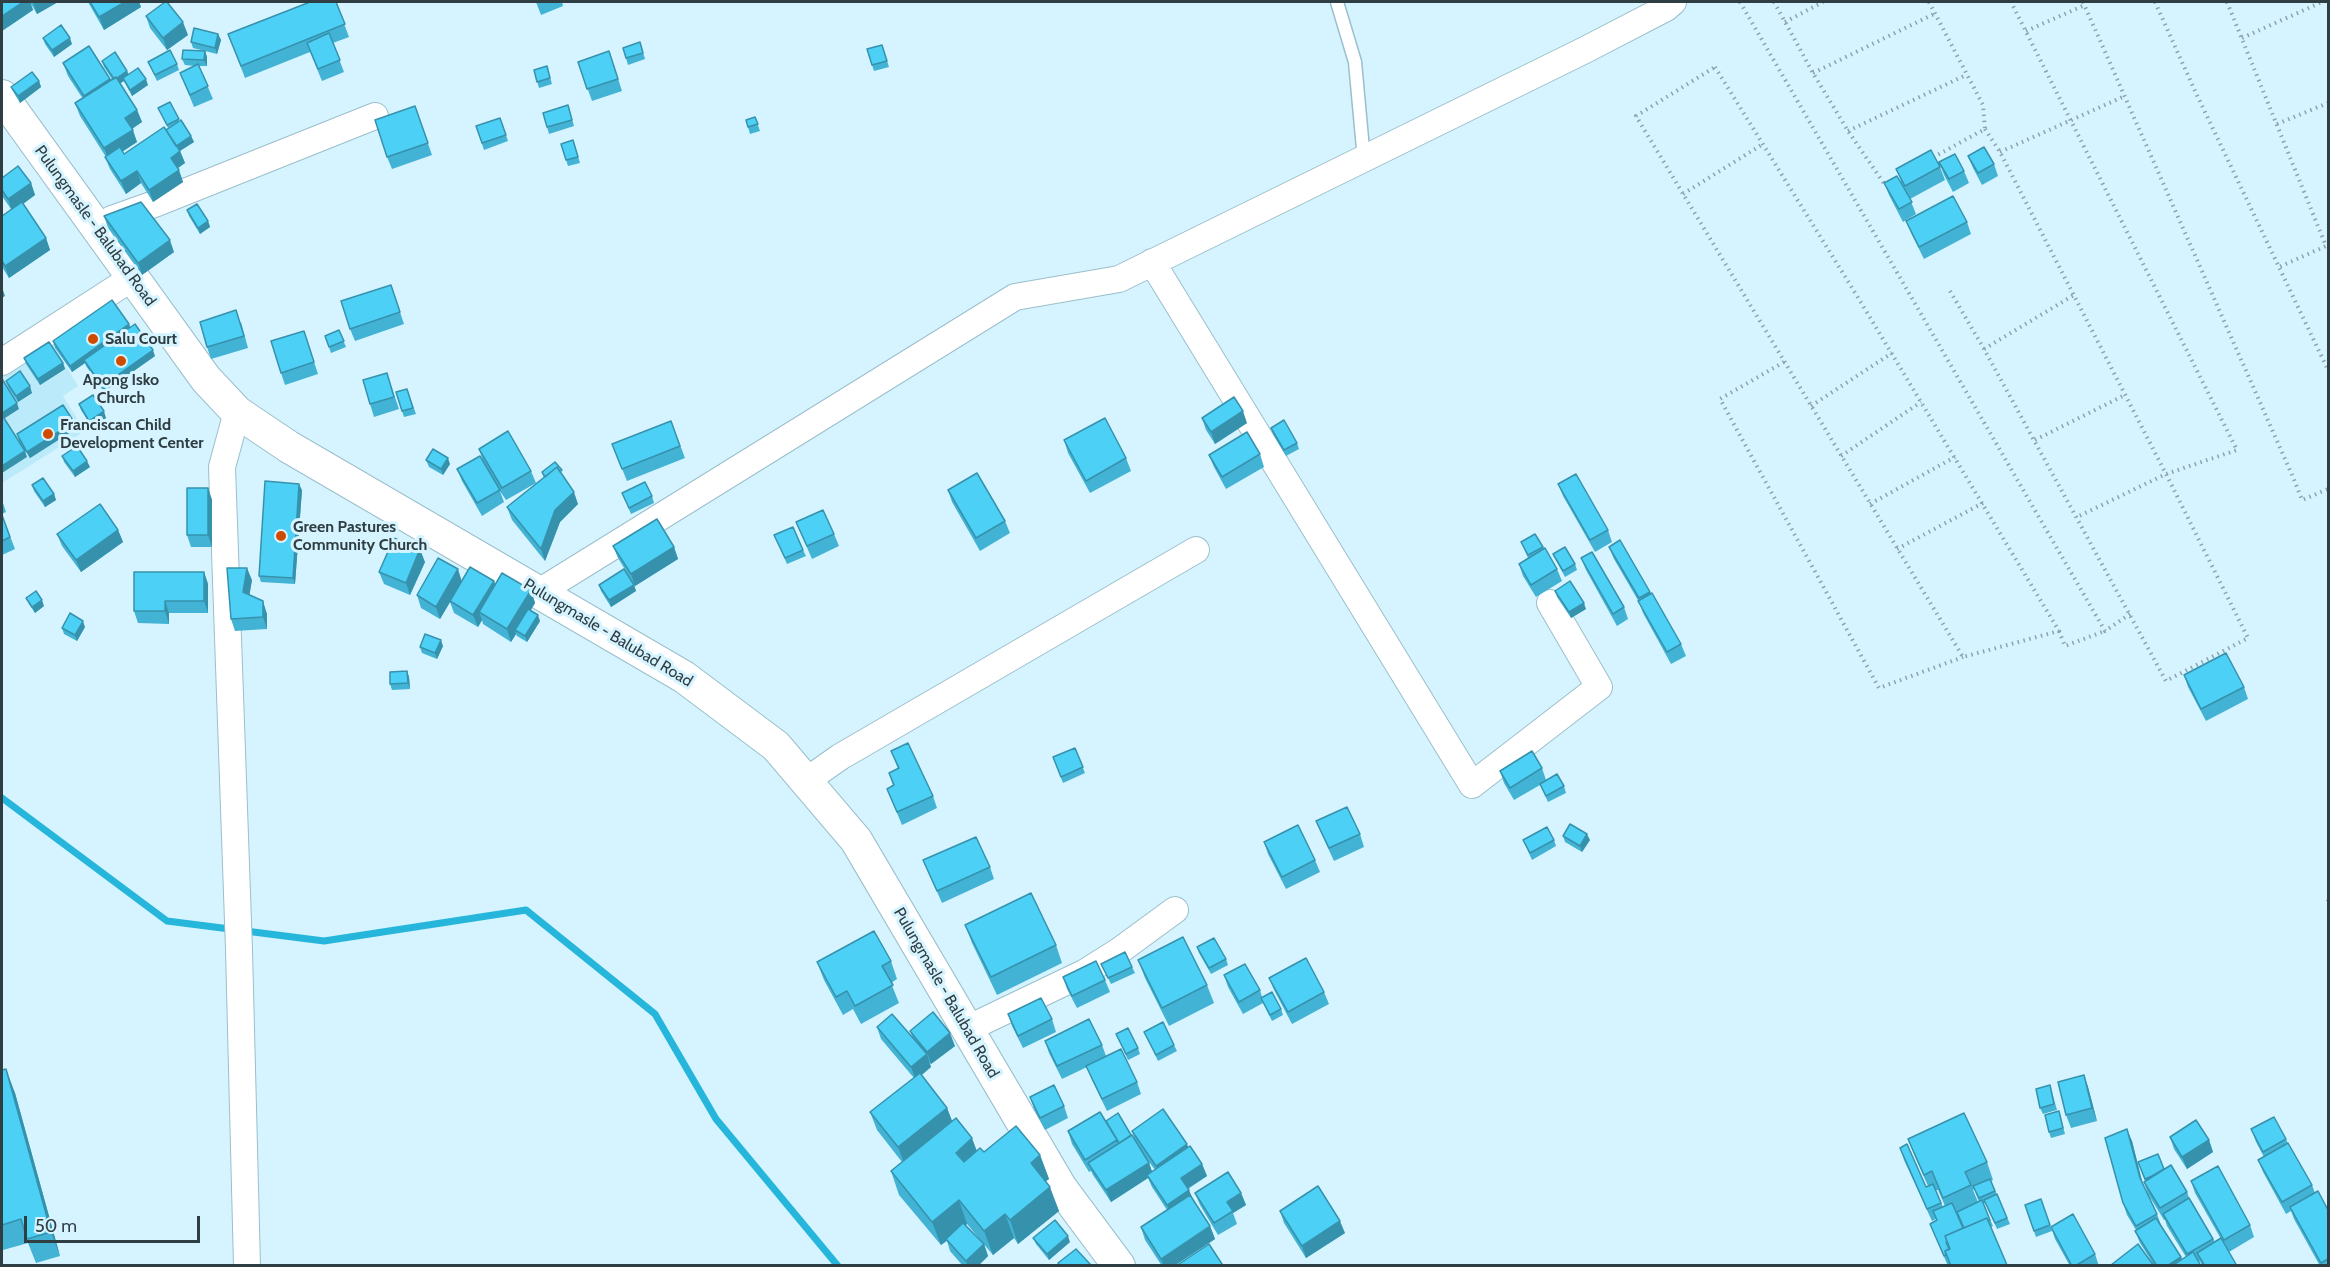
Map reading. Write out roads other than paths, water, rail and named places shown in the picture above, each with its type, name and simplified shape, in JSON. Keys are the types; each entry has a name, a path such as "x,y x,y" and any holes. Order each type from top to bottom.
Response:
{"street":[{"path":"539,592 1015,297 1119,279 1585,50 1666,8 1673,2"},
{"name":"Pulungmasle - Balubad Road","path":"2,96 206,379 237,412 289,447 684,677 776,746 856,840 1061,1188 1119,1266"},
{"path":"95,225 157,203 375,116"},
{"path":"1152,262 1472,785 1599,687 1550,603"},
{"path":"2,362 132,278"},
{"path":"237,412 222,467 239,950 247,1266"},
{"path":"806,781 840,756 1196,550"},
{"path":"967,1029 1084,973 1119,951 1174,910"}],"lane":[{"path":"1337,2 1354,62 1364,160"}],"waterway":[{"path":"2,798 167,921 324,941 526,910 655,1014 716,1119 838,1266"}],"place":[{"name":"Salu Court","path":"93,339"},
{"name":"Apong Isko Church","path":"121,361"},
{"name":"Franciscan Child Development Center","path":"48,434"},
{"name":"Green Pastures Community Church","path":"281,536"}]}
